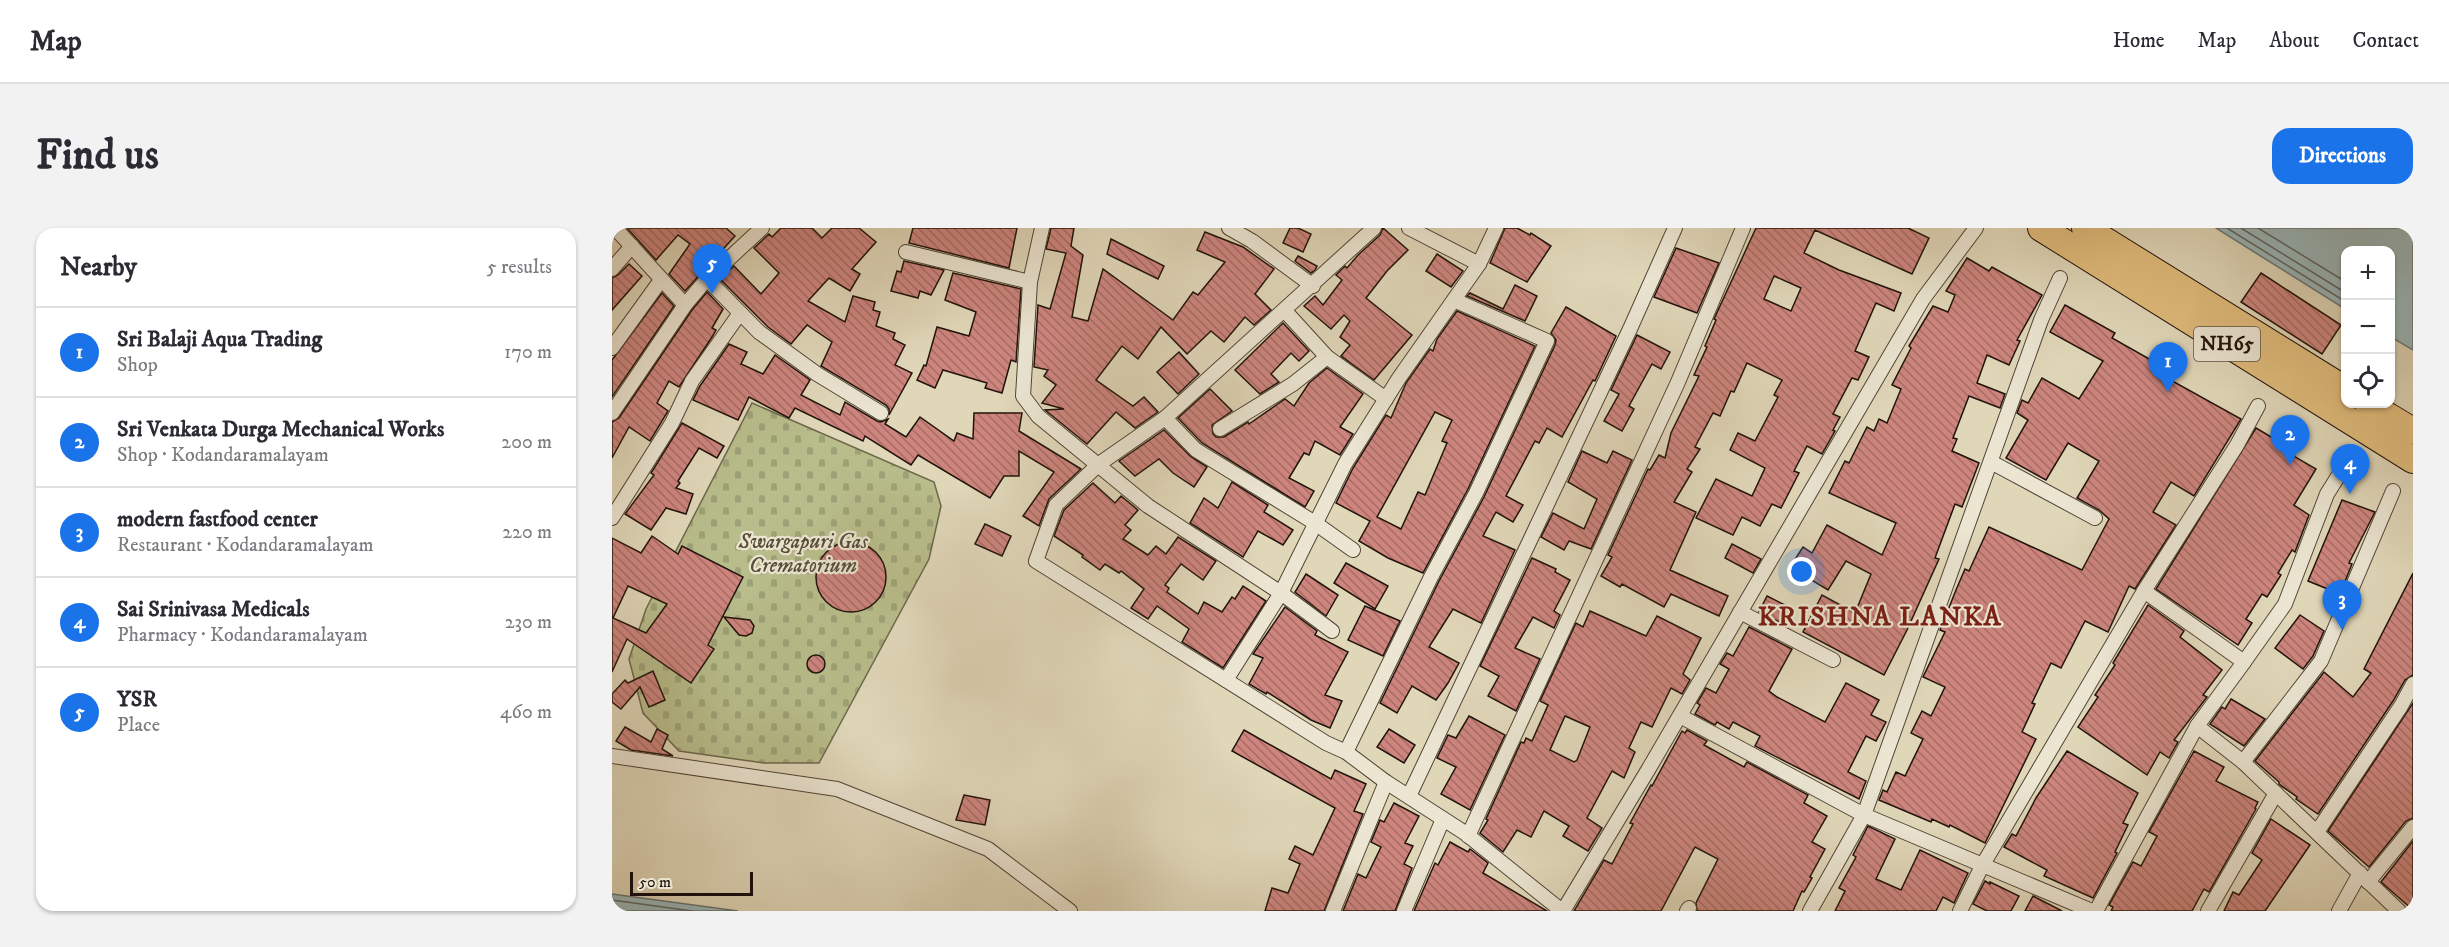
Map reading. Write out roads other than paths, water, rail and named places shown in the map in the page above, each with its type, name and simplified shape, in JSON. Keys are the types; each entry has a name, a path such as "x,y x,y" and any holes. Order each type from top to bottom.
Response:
{"highway":[{"name":"NH65","path":"2041,228 2413,460"},
{"name":"NH65","path":"2085,228 2341,387"},
{"path":"2375,408 2413,431"}],"street":[{"path":"615,228 686,305"},
{"path":"612,413 706,279 762,228"},
{"path":"1042,228 1030,282 1023,396 1038,416 1148,506 1281,593 1332,630"},
{"path":"1229,228 1252,241 1313,286"},
{"path":"1374,228 1166,418 1099,464 1056,505 1036,561 1326,743 1346,752 1386,782 1468,836 1563,911 1680,716 1923,299 1976,228"},
{"path":"1409,228 1479,264"},
{"path":"1226,680 1281,593 1345,464 1386,399 1479,264 1496,228"},
{"path":"1408,796 1630,329 1675,228"},
{"path":"1468,836 1678,382 1743,228"},
{"path":"612,269 632,246"},
{"path":"906,252 1030,282"},
{"path":"1810,911 1864,815 2042,320 2060,278"},
{"path":"706,279 759,332 817,374 881,413"},
{"path":"612,348 661,280"},
{"path":"1346,752 1441,557 1476,493 1547,341 1454,300"},
{"path":"1285,311 1327,357 1386,399"},
{"path":"612,518 672,423 692,381 740,313"},
{"path":"1220,429 1293,384 1327,357"},
{"path":"1960,911 1982,866 2144,591 2237,444 2258,406"},
{"path":"1166,418 1196,450 1315,523 1353,550"},
{"path":"1680,716 1864,815 2094,911 2197,726 2285,604 2327,494 2349,459"},
{"path":"1991,462 2094,518"},
{"path":"2243,762 2321,661 2393,491"},
{"path":"2144,591 2244,662"},
{"path":"1740,612 1833,660"},
{"path":"2316,832 2401,706 2413,684"},
{"path":"2197,726 2243,762 2399,911"},
{"path":"612,756 837,789 988,849 1070,911"},
{"path":"1333,911 1386,782"},
{"path":"2208,911 2276,793"},
{"path":"1404,911 1443,819"},
{"path":"2338,911 2364,877 2413,827"}],"water":[{"path":"2216,228 2413,228 2413,350 2395,339 2395,246 2341,246 2341,306"},
{"path":"612,894 738,911 612,911"}],"place":[{"name":"YSR","path":"712,294"},
{"name":"Sri Balaji Aqua Trading","path":"2168,392"},
{"name":"Sri Venkata Durga Mechanical Works","path":"2290,465"},
{"name":"Sai Srinivasa Medicals","path":"2350,494"},
{"name":"modern fastfood center","path":"2342,630"}],"district":[{"name":"KRISHNA LANKA","path":"1880,617"}],"park label":[{"name":"Swargapuri Gas Crematorium","path":"803,554"}]}
